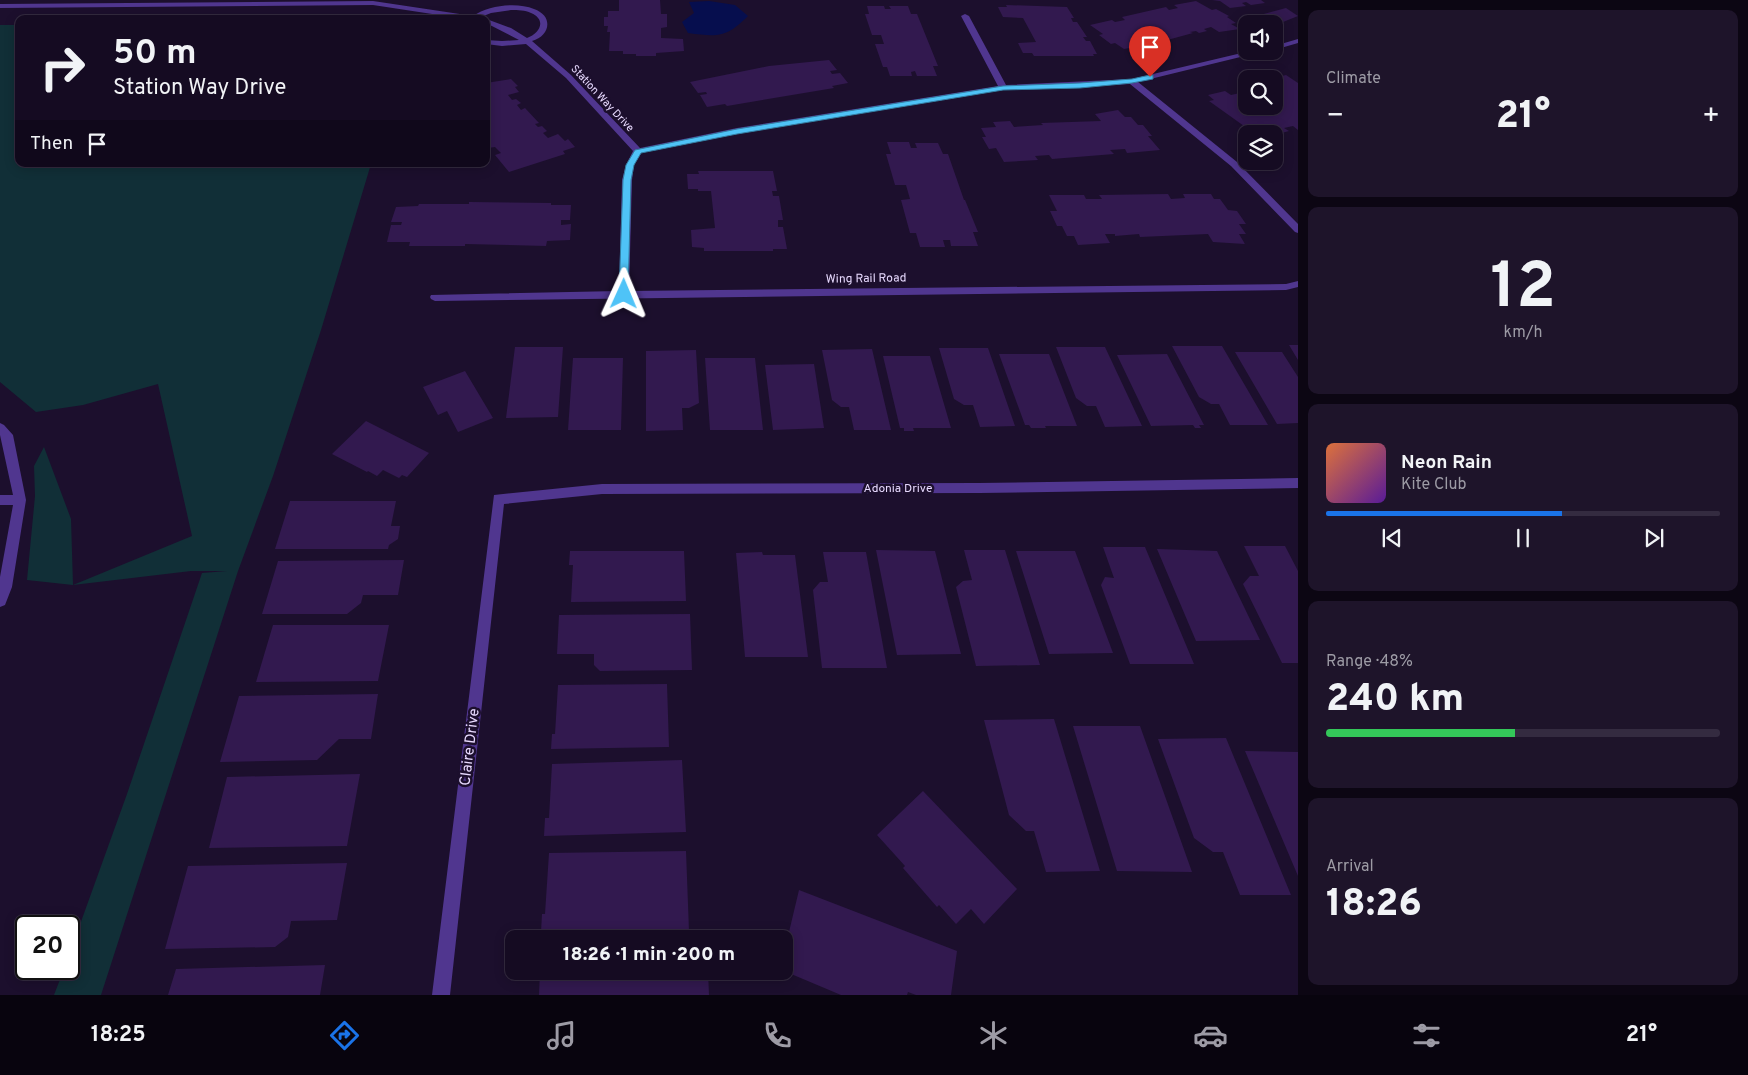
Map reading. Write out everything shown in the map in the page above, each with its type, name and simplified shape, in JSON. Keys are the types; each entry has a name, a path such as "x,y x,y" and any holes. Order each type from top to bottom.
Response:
{"street":[{"path":"0,6 373,3 456,15"},
{"path":"481,15 485,12 510,7 534,11 542,16 545,22 544,29 538,36 528,40 511,44 490,42"},
{"path":"965,16 1003,88"},
{"name":"Station Way Drive","path":"490,21 528,40 561,70 638,151"},
{"path":"1283,45 1298,41"},
{"path":"624,294 627,180 630,165 638,151 737,131 1003,88 1132,81 1238,56"},
{"path":"1132,81 1234,164 1298,230"},
{"name":"Wing Rail Road","path":"435,297 1286,287 1298,284"},
{"path":"0,428 7,435 20,500 5,586 0,601"},
{"name":"Adonia Drive","path":"498,499 602,489 979,488 1298,484"},
{"name":"Claire Drive","path":"441,995 498,499"},
{"path":"0,500 20,500"}],"shaded area":[{"path":"709,1 735,5 748,16 734,29 721,34 688,33 682,22 694,13 689,2"},
{"path":"0,25 15,25 15,167 370,167 321,330 273,476 238,571 101,995 54,995 60,980 80,980 80,924 127,794 202,573 227,571 191,571 73,585 192,536 158,384 83,405 36,412 0,382"},
{"path":"44,447 71,519 73,585 27,580 35,496 34,466"}],"building":[{"path":"619,0 660,0 661,14 667,14 667,27 661,28 661,38 683,39 684,51 656,53 656,56 636,56 636,54 623,54 623,51 609,51 610,32 607,32 608,26 604,26 604,17 608,17 608,11 619,11"},
{"path":"1212,0 1261,0 1265,3 1251,5 1246,2 1242,3 1246,6 1230,8 1220,1"},
{"path":"1196,1 1212,10 1216,9 1229,16 1227,17 1236,23 1231,24 1238,29 1219,32 1211,27 1204,29 1207,31 1199,33 1196,31 1190,32 1193,33 1147,43 1154,47 1138,53 1130,48 1124,49 1115,43 1111,44 1099,35 1103,34 1090,25 1112,20 1115,22 1125,20 1122,17 1166,7 1169,10 1178,8 1174,5"},
{"path":"1006,5 1067,7 1074,18 1071,18 1073,22 1077,22 1087,37 1083,37 1086,41 1090,41 1097,54 1093,54 1094,56 1034,56 1032,53 1023,53 1018,43 1036,42 1023,18 1003,17 998,7 1007,7"},
{"path":"867,6 884,6 885,9 891,9 889,6 908,6 911,14 917,14 938,66 933,66 937,76 917,76 915,71 911,72 912,76 890,76 887,67 883,67 875,44 884,44 881,35 872,35 865,14 869,14"},
{"path":"1286,8 1298,16 1283,22 1283,15 1260,15"},
{"path":"829,60 837,70 830,71 832,74 840,73 848,83 832,86 834,88 727,106 725,104 707,107 700,95 707,94 706,92 698,93 690,82 769,66"},
{"path":"1286,75 1298,83 1298,130 1293,126 1284,128 1289,131 1283,133 1283,125 1243,125 1209,101 1214,100 1208,95 1225,91 1231,95 1238,93 1238,115 1283,115 1283,76"},
{"path":"511,79 518,86 515,87 519,92 508,95 512,100 516,99 521,103 517,105 521,110 525,108 539,123 535,124 538,127 542,126 547,131 543,133 548,138 558,134 565,141 568,139 575,147 563,151 565,154 509,172 495,155 501,153 495,147 490,148 490,82"},
{"path":"1118,110 1125,117 1131,117 1138,125 1143,125 1152,136 1148,136 1160,150 1127,153 1125,149 1110,150 1114,154 1052,159 1049,155 1035,156 1038,160 1004,162 996,148 989,149 982,137 986,137 981,128 996,127 993,122 1010,121 1014,127 1043,125 1041,123 1101,121 1095,114"},
{"path":"887,142 909,142 911,148 917,148 915,143 938,143 943,154 948,154 964,200 978,232 973,232 978,246 951,246 950,240 943,240 945,247 920,247 916,233 910,233 901,200 910,199 906,185 895,185 886,154 891,154"},
{"path":"698,171 773,171 777,191 772,191 773,196 779,196 783,220 778,220 778,227 783,227 787,249 773,249 773,251 704,251 704,248 692,247 691,230 715,228 711,191 688,189 687,174 699,174"},
{"path":"1168,194 1171,199 1185,198 1183,194 1211,194 1214,199 1220,199 1228,210 1237,211 1246,224 1239,224 1246,234 1239,234 1245,244 1213,242 1208,234 1140,237 1139,234 1115,236 1115,234 1105,234 1110,243 1078,245 1074,236 1067,236 1062,226 1057,226 1050,211 1057,211 1049,195 1084,195 1086,199 1102,199 1099,195"},
{"path":"469,202 571,205 570,220 561,220 561,225 571,224 570,240 547,241 546,246 465,244 465,246 409,246 410,242 387,242 391,225 401,225 402,222 391,222 396,207 418,206 419,204 469,204"},
{"path":"1289,345 1298,345 1298,360"},
{"path":"1172,346 1222,346 1268,425 1230,425 1219,404 1211,404 1199,397"},
{"path":"515,347 563,347 558,417 506,418"},
{"path":"1056,347 1105,347 1142,426 1105,427 1096,406 1087,406 1076,398"},
{"path":"939,348 988,348 1015,426 980,427 973,405 964,405 954,399"},
{"path":"872,349 891,430 854,430 849,407 841,407 832,400 822,350"},
{"path":"696,350 699,403 689,408 682,408 683,430 646,431 646,351"},
{"path":"1235,352 1282,352 1298,377 1298,423 1277,424"},
{"path":"999,354 1049,354 1077,426 1031,428 1029,425 1025,425"},
{"path":"1167,354 1204,425 1199,425 1201,428 1195,428 1193,425 1151,426 1117,355"},
{"path":"883,356 930,356 951,428 913,428 914,431 904,431 904,428 900,428"},
{"path":"573,358 623,358 621,430 568,430"},
{"path":"705,358 755,358 763,430 710,430"},
{"path":"814,364 824,428 773,430 765,365"},
{"path":"465,371 493,418 458,432 447,411 438,415 423,387"},
{"path":"366,421 429,453 407,477 402,475 399,478 383,470 377,476 332,454"},
{"path":"290,501 396,501 391,526 400,526 398,539 389,545 388,549 275,549"},
{"path":"1244,546 1285,546 1298,571 1298,663 1282,663 1243,584 1250,576 1259,576"},
{"path":"1103,547 1145,547 1194,664 1130,664 1101,585 1105,577 1114,578"},
{"path":"1157,549 1217,551 1260,640 1196,641"},
{"path":"876,550 935,551 961,654 897,655"},
{"path":"964,550 1005,550 1040,665 976,666 956,587 963,581 972,580"},
{"path":"570,551 684,551 686,601 571,602 573,565 569,565"},
{"path":"1016,551 1075,551 1113,653 1049,654"},
{"path":"762,552 763,555 795,555 808,657 745,657 736,553"},
{"path":"823,552 866,552 887,668 822,668 813,590 820,582 828,582"},
{"path":"404,560 398,595 363,595 361,603 347,614 262,614 278,561"},
{"path":"690,614 692,670 600,671 594,665 594,654 557,654 559,615"},
{"path":"273,625 389,625 378,681 256,682"},
{"path":"667,684 669,747 551,749 552,734 555,734 558,685"},
{"path":"378,694 371,739 339,739 317,760 220,762 239,696"},
{"path":"1054,719 1100,871 1046,872 1034,831 1026,831 1009,815 984,720"},
{"path":"1073,726 1140,726 1192,872 1117,871"},
{"path":"1226,738 1291,895 1240,895 1223,852 1213,852 1194,838 1158,739"},
{"path":"1245,751 1298,752 1298,876"},
{"path":"682,760 686,832 544,836 545,818 549,818 552,764"},
{"path":"360,774 347,846 209,848 227,777"},
{"path":"923,791 1017,889 984,924 971,909 956,924 939,905 937,907 903,868 905,866 877,835"},
{"path":"686,851 689,930 541,930 542,914 545,914 549,853"},
{"path":"347,863 337,920 291,921 288,937 275,947 165,949 188,866"},
{"path":"799,890 957,951 951,995 916,995 908,992 907,995 841,995 793,975 793,930 789,930"},
{"path":"325,965 320,995 168,995 176,969"},
{"path":"540,980 708,980 709,995 539,995"}],"route":[{"path":"624,294 627,180 630,165 638,151 737,131 1003,88 1080,85 1132,81 1150,77"}]}
